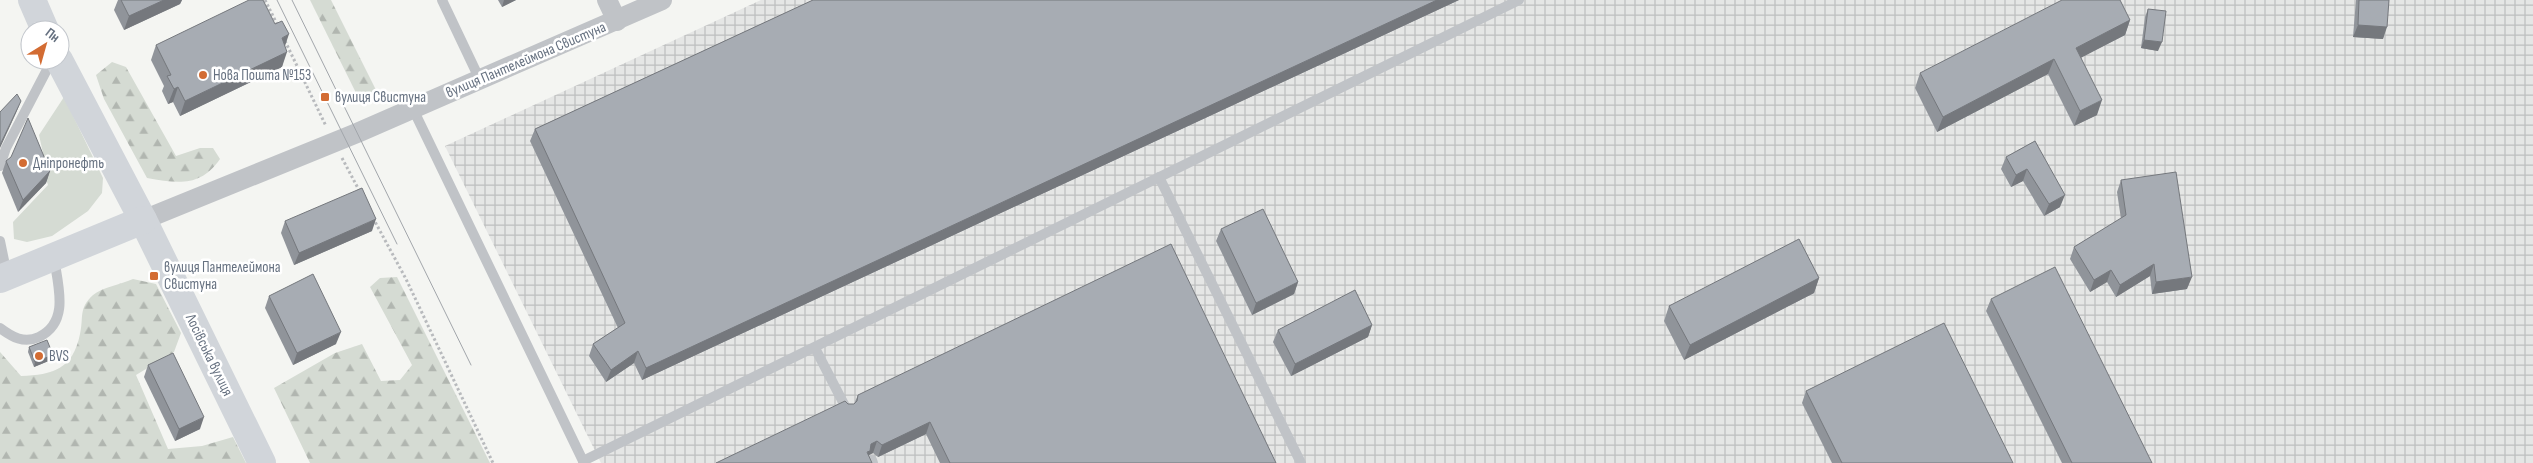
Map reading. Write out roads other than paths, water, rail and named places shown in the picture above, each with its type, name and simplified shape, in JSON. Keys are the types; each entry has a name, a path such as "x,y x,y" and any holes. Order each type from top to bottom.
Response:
{"main road":[{"path":"32,0 41,20"},
{"name":"Лосівська вулиця","path":"64,70 143,220 262,463"},
{"name":"вулиця Пантелеймона Свистуна","path":"4,278 143,220"}],"street":[{"path":"607,0 617,21"},
{"name":"вулиця Пантелеймона Свистуна","path":"143,220 334,143 662,0"}],"lane":[{"path":"442,0 480,80"},
{"path":"413,109 583,462 1519,0"},
{"path":"0,166 6,148 47,70"},
{"path":"1159,177 1301,463"},
{"path":"0,241 4,278"},
{"path":"0,328 11,336 24,340 35,339 52,328 60,312 54,256"},
{"path":"816,350 847,410"}],"tram line":[{"path":"277,0 397,244"},
{"path":"292,0 471,365"}],"place":[{"name":"Нова Пошта №153","path":"203,75"},
{"name":"вулиця Свистуна","path":"325,97"},
{"name":"Дніпронефть","path":"23,163"},
{"name":"вулиця Пантелеймона Свистуна","path":"154,276"},
{"name":"BVS","path":"39,356"}]}
